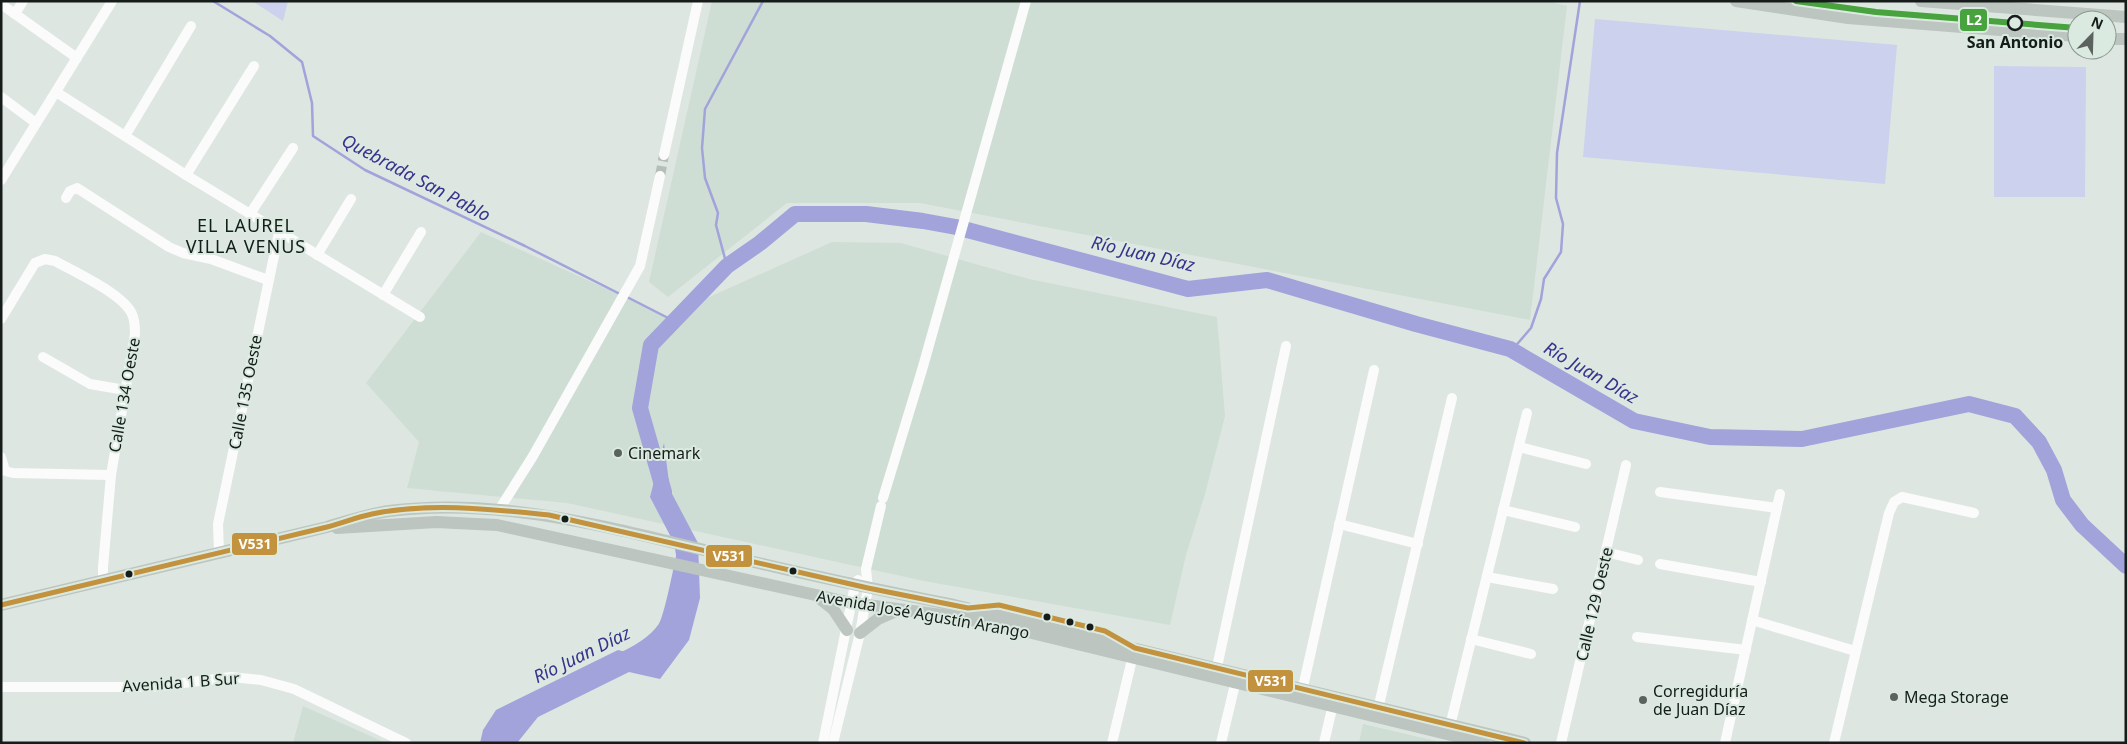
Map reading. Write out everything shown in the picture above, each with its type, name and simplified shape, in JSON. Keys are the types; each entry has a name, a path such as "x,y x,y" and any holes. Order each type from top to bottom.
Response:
{"main road":[{"path":"1736,1 1848,18 2067,35"},
{"path":"1921,1 2122,16"},
{"name":"Avenida José Agustín Arango","path":"1,605 389,512 441,507 499,510 549,515 868,588 954,605 1133,653 1217,667 1237,677"},
{"path":"465,523 484,518 499,510 508,522 523,531"},
{"name":"Avenida José Agustín Arango","path":"327,528 436,522 498,525 865,606 950,616 1133,653 1449,729 1525,743"},
{"path":"816,596 833,610 847,630"},
{"path":"860,633 878,618 900,610"},
{"name":"Avenida José Agustín Arango","path":"1449,729 1484,743"}],"street":[{"path":"15,14 23,1"},
{"path":"1,180 112,1"},
{"path":"664,155 698,1"},
{"path":"833,743 860,633 868,588 866,569 882,502 955,255 1026,1"},
{"path":"1,4 77,58"},
{"path":"125,136 191,26"},
{"path":"186,175 254,66"},
{"path":"56,92 186,175 420,317"},
{"path":"1,97 36,124"},
{"path":"250,214 293,148"},
{"path":"499,510 533,456 640,266 660,176"},
{"path":"66,198 70,191 77,188 169,247 183,253 211,259 268,280"},
{"path":"317,255 351,199"},
{"name":"Calle 135 Oeste","path":"219,553 218,524 279,232"},
{"path":"383,295 421,232"},
{"name":"Calle 134 Oeste","path":"1,319 35,263 45,259 55,261 119,298 132,313 135,323 135,334 111,475 103,567 104,581"},
{"path":"1217,667 1286,346"},
{"path":"42,357 90,384 126,390"},
{"path":"1301,693 1374,370"},
{"path":"1378,712 1452,398"},
{"path":"1449,729 1527,413"},
{"path":"1519,447 1586,464"},
{"path":"1,457 3,467 8,473 111,475"},
{"name":"Calle 129 Oeste","path":"1562,743 1626,465"},
{"path":"1660,492 1777,508"},
{"path":"1725,743 1780,494"},
{"path":"1834,743 1889,513 1894,502 1902,498 1974,513"},
{"path":"1503,510 1575,527"},
{"path":"1339,524 1418,544"},
{"path":"1606,552 1638,560"},
{"path":"1660,564 1761,582"},
{"path":"823,743 855,585 866,569"},
{"path":"1486,577 1553,589"},
{"path":"1752,620 1856,651"},
{"path":"1637,637 1746,650"},
{"path":"1471,639 1531,654"},
{"path":"1112,743 1133,653"},
{"path":"1221,743 1237,677"},
{"name":"Avenida 1 B Sur","path":"1,687 152,686 214,678 249,678 294,689 406,743"},
{"path":"1324,743 1334,701"}],"shaded area":[{"path":"252,1 288,1 283,21"},
{"path":"712,1 1547,1 1567,6 1530,320 920,203 787,203 668,297 649,282"},
{"path":"1595,19 1897,45 1885,184 1583,157"},
{"path":"1994,66 2086,67 2085,197 1994,197"},
{"path":"481,232 667,316 832,242 901,243 1029,279 1217,317 1225,416 1205,494 1186,555 1170,625 924,581 567,503 407,488 419,442 366,383"},
{"path":"303,706 386,743 293,743"},
{"path":"1363,724 1436,741 1436,743 1359,743"}],"water":[{"path":"664,443 670,490 698,543 700,598 689,640 660,679 629,672 538,717 517,743 480,743 483,730 496,710 618,650 637,655 668,638 682,590 674,543 650,497"}],"waterway":[{"name":"Quebrada San Pablo","path":"213,1 270,36 302,62 312,103 313,136 365,170 525,246 622,295"},
{"path":"727,266 716,225 718,213 705,178 702,148 705,109 763,1"},
{"path":"1512,350 1531,328 1541,299 1544,279 1561,252 1563,224 1556,198 1557,153 1580,1"},
{"name":"Río Juan Díaz","path":"664,492 640,408 651,345 727,266 760,243 795,214 866,214 956,227 1188,289 1267,280 1416,324 1510,349 1634,421 1710,437 1802,439 1969,404 2015,416 2039,442 2054,470 2063,500 2082,525 2126,566"},
{"name":"Quebrada San Pablo","path":"627,297 674,321"},
{"name":"Río Juan Díaz","path":"614,664 649,645 665,629 673,606 684,557"}],"tunnel":[{"path":"660,176 664,155"}],"transit line":[{"name":"L2","path":"1796,1 1876,12 2067,27"},
{"name":"V531","path":"1,605 327,527 372,514 394,510 438,507 505,511 549,515 868,588 968,608 999,605 1105,631 1135,648 1524,743"}],"place":[{"name":"San Antonio","path":"2015,23"},
{"name":"Cinemark","path":"618,453"},
{"name":"Mega Storage","path":"1894,697"},
{"name":"Corregiduría de Juan Díaz","path":"1643,700"}],"district":[{"name":"EL LAUREL VILLA VENUS","path":"246,236"}]}
